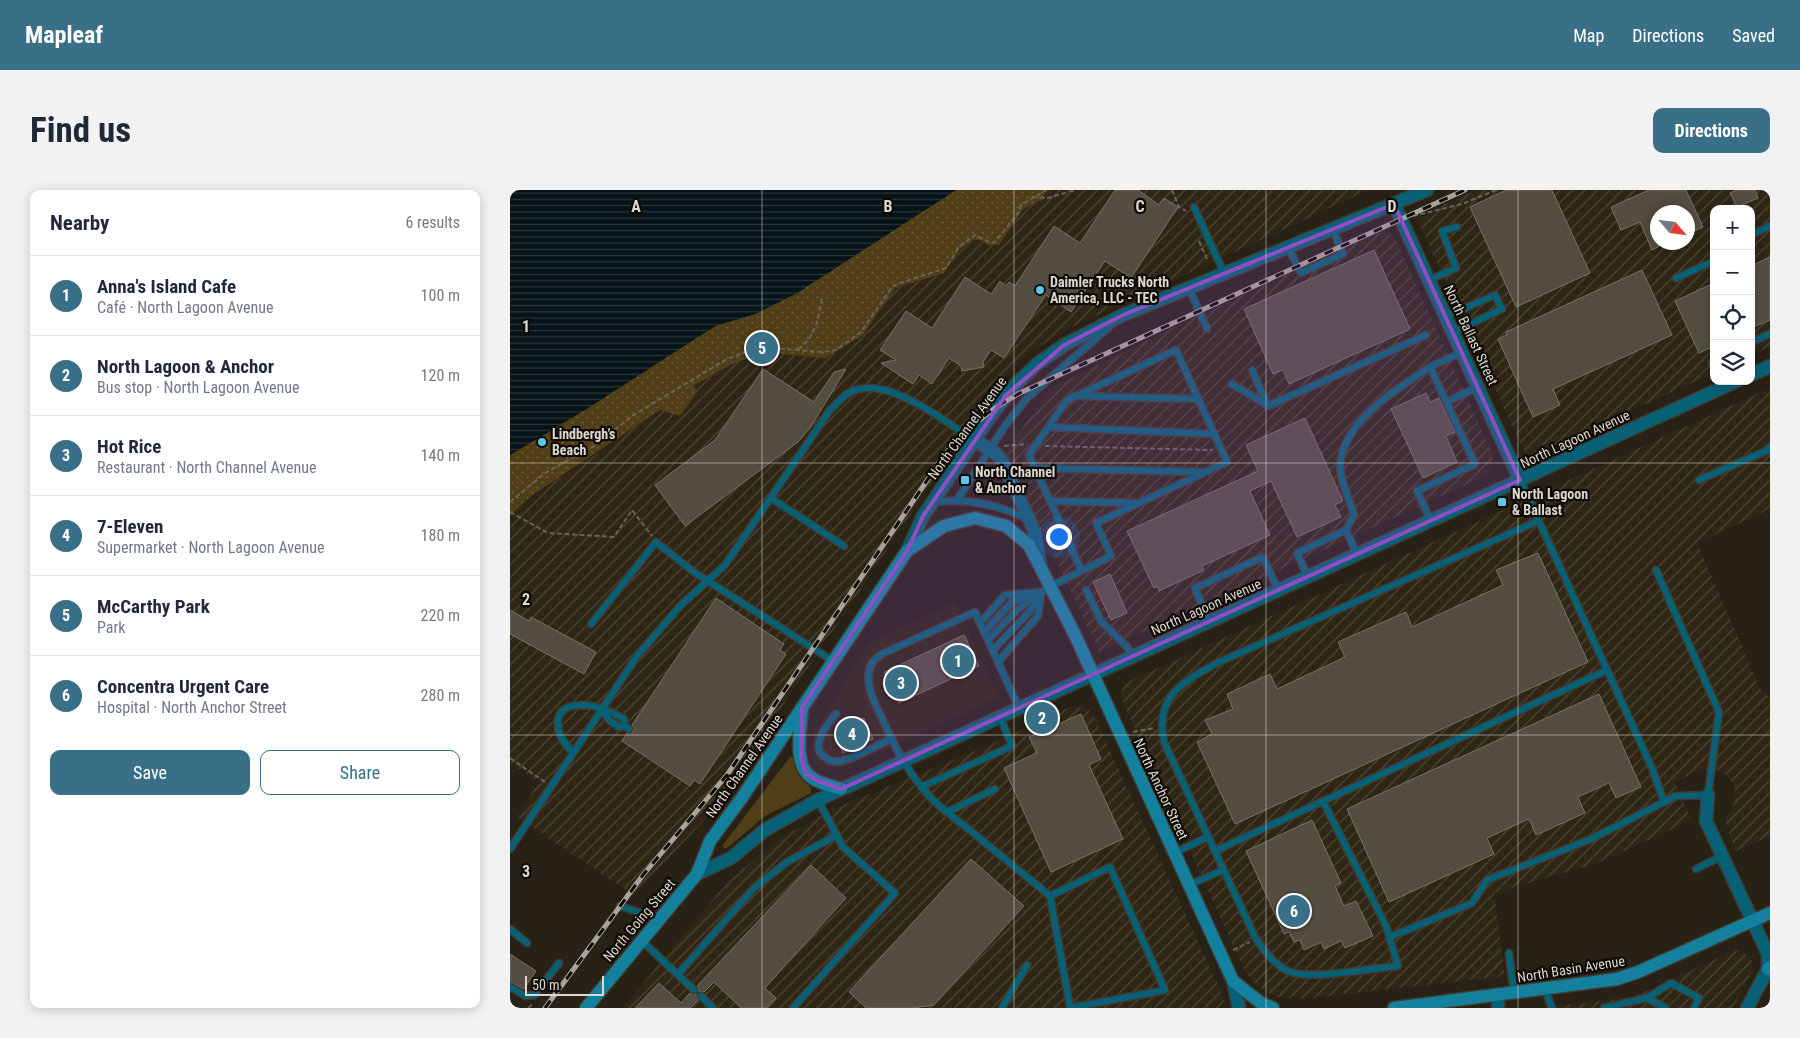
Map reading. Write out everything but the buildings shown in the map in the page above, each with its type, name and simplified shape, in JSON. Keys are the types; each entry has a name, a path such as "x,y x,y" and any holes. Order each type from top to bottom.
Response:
{"main road":[{"name":"North Anchor Street","path":"907,551 944,526 965,519 985,519 1006,526 1029,545 1041,565 1046,589 1093,675 1233,982 1261,1003 1273,1008"},
{"name":"North Channel Avenue","path":"697,874 710,841 907,551"},
{"path":"802,707 800,749 803,767 812,778 841,789"},
{"name":"North Going Street","path":"586,1008 697,874"},
{"name":"North Basin Avenue","path":"1394,1008 1498,1002 1514,993 1629,976 1770,913"}],"street":[{"name":"North Channel Avenue","path":"907,551 923,516 1006,395 1037,364 1072,340 1123,315 1427,190"},
{"name":"North Ballast Street","path":"1394,204 1520,480"},
{"path":"1755,374 1770,368"},
{"name":"North Lagoon Avenue","path":"697,874 731,858 773,826 841,789 1431,521 1721,385"},
{"name":"North Anchor Street","path":"975,440 996,448 1034,530 1041,565"},
{"path":"1708,795 1706,821 1768,954 1769,968 1747,1008"},
{"path":"1233,982 1237,1007"}],"lane":[{"path":"1194,207 1224,273"},
{"path":"1755,233 1770,226"},
{"path":"1429,280 1456,268 1442,231 1457,227"},
{"path":"1288,247 1300,273 1343,254 1333,229"},
{"path":"1676,278 1710,263"},
{"path":"1189,288 1207,329"},
{"path":"1445,317 1495,295 1502,309 1453,332"},
{"path":"957,500 996,448 1012,416 1035,390 1123,315"},
{"path":"1268,406 1426,334"},
{"path":"1755,340 1770,334"},
{"path":"988,640 1018,609 1046,589 1081,569 1111,556 1096,523 1227,462 1176,350 1067,400 1029,455 1081,569"},
{"path":"1308,577 1297,553 1346,530 1354,514 1342,473 1340,459 1348,441 1365,415 1378,402 1430,366 1462,352"},
{"path":"1430,366 1475,464 1417,491 1431,521"},
{"path":"1252,370 1268,406"},
{"path":"1232,384 1268,406"},
{"path":"1446,402 1478,387"},
{"path":"510,849 637,656 680,606 725,565 830,410 848,394 864,388 882,388 901,395 975,440"},
{"path":"1076,396 1198,399"},
{"path":"1049,427 1214,434"},
{"path":"1699,480 1768,450 1770,447"},
{"path":"1035,468 1205,472"},
{"path":"1520,480 1652,768 1664,802"},
{"path":"771,498 844,546"},
{"path":"932,502 957,500 995,506 1030,520"},
{"path":"1050,501 1139,503"},
{"path":"1323,801 1390,937 1398,966 1313,974 1291,972 1280,966 1265,952 1257,939 1164,742 1161,727 1163,712 1171,694 1186,680 1217,663 1538,521"},
{"path":"1346,530 1357,554"},
{"path":"591,624 656,542 707,580 832,661"},
{"path":"1210,622 1194,588 1263,557 1278,590"},
{"path":"1390,937 1472,903 1487,880 1591,839 1676,796 1708,795 1719,712 1656,570"},
{"path":"980,623 1006,595 1046,589"},
{"path":"984,632 1012,602 1046,589"},
{"path":"993,650 1032,609 1046,589"},
{"path":"998,662 1038,616 1046,589"},
{"path":"1086,590 1101,621 1127,647 1133,656"},
{"path":"1019,708 975,612 878,656 870,668 867,682 871,697 902,761 921,787 947,812 1050,896 1070,1008 1165,990 1110,867 1050,896"},
{"path":"1215,851 1607,670"},
{"path":"574,752 564,745 557,731 558,720 571,707 580,705 614,713 624,719 627,727"},
{"path":"836,714 822,733 818,742 822,755 827,759 842,761 892,738"},
{"path":"921,787 1012,746 1000,717"},
{"path":"947,812 995,788"},
{"path":"794,1008 895,893 843,847 818,800"},
{"path":"678,974 754,888 787,862 837,835"},
{"path":"1174,853 1208,837"},
{"path":"1696,869 1722,856"},
{"path":"1189,885 1224,870"},
{"path":"620,906 659,919"},
{"path":"510,929 527,943 510,934"},
{"path":"641,940 694,990"},
{"path":"1509,953 1514,993"},
{"path":"510,987 526,996 534,995 559,963"},
{"path":"1002,1008 1027,965"},
{"path":"1608,1008 1647,998 1671,983 1699,998 1694,1008"},
{"path":"1545,989 1552,1008"},
{"path":"701,996 713,1008"},
{"path":"1647,998 1666,1008"}],"path":[{"path":"510,502 528,485 594,446 635,414 727,359 743,353 772,348 822,352 836,350 861,332 897,284 946,268 959,247 975,235 995,242 1019,212 1021,205 1046,190"},
{"path":"1032,197 1048,198 1075,190"},
{"path":"1172,190 1179,206 1186,211 1190,219"},
{"path":"1413,216 1462,204 1496,190"},
{"path":"1197,235 1207,259"},
{"path":"798,349 806,345 812,337 822,298"},
{"path":"996,448 1029,444"},
{"path":"1042,446 1222,450"},
{"path":"510,512 548,533 614,537 632,510 656,542"},
{"path":"1133,732 1161,727"},
{"path":"510,758 551,786"},
{"path":"1232,950 1257,939"}],"highlighted area":[{"path":"1394,204 1520,480 841,789 818,781 806,774 801,759 802,707 907,551 923,516 1006,395 1064,345 1123,315"}],"shaded area":[{"path":"510,190 956,190 797,293 755,314 715,326 588,408 510,455"},
{"path":"956,190 1051,190 1042,194 1045,198 1023,209 999,245 988,245 980,240 973,240 960,249 944,273 895,288 863,335 826,358 768,353 734,363 693,386 698,391 680,416 660,410 534,494 510,514 510,455 588,408 715,326 755,314 797,293"},
{"path":"1050,190 1369,190 1070,328 1028,354 999,382 712,812 634,895 516,817 539,782 510,763 510,514 534,494 586,461 693,387 734,363 768,353 826,358 853,343 895,288 944,273 960,249 973,240 980,240 988,245 1023,209 1044,198 1042,194"},
{"path":"1476,190 1770,190 1770,347 1755,353 1755,205 1710,205 1710,375 1533,455 1526,454 1418,221 1428,212"},
{"path":"1385,230 1395,238 1493,455 1491,470 1484,477 1099,652 1006,452 1049,389 1182,323"},
{"path":"1770,388 1770,509 1697,543 1761,690 1770,698 1770,836 1736,851 1725,821 1733,807 1735,789 1730,779 1722,772 1713,769 1703,769 1675,782 1692,820 1598,863 1494,893 1505,976 1301,999 1276,997 1258,987 1245,972 1120,696 1125,683"},
{"path":"955,602 999,698 845,767 828,770 815,764 810,752 814,732 870,642"},
{"path":"1072,706 1085,707 1093,714 1225,1000 1219,1008 622,1008 727,883 775,841 833,809 987,746"},
{"path":"790,757 794,757 798,775 811,788 811,793 765,816 726,849 722,846"},
{"path":"1739,950 1751,958 1753,970 1733,1008 1542,1008 1633,997 1733,951"}],"railway":[{"path":"545,1008 643,875 727,775 945,454 972,426 1001,404 1024,391 1465,190"}],"place":[{"name":"Daimler Trucks North America, LLC - TEC","path":"1040,290"},
{"name":"McCarthy Park","path":"762,348"},
{"name":"Lindbergh’s Beach","path":"542,442"},
{"name":"North Channel & Anchor","path":"965,480"},
{"name":"North Lagoon & Ballast","path":"1502,502"},
{"name":"Anna's Island Cafe","path":"958,661"},
{"name":"Hot Rice","path":"901,683"},
{"name":"North Lagoon & Anchor","path":"1042,718"},
{"name":"7-Eleven","path":"852,734"},
{"name":"Concentra Urgent Care","path":"1294,911"}]}
